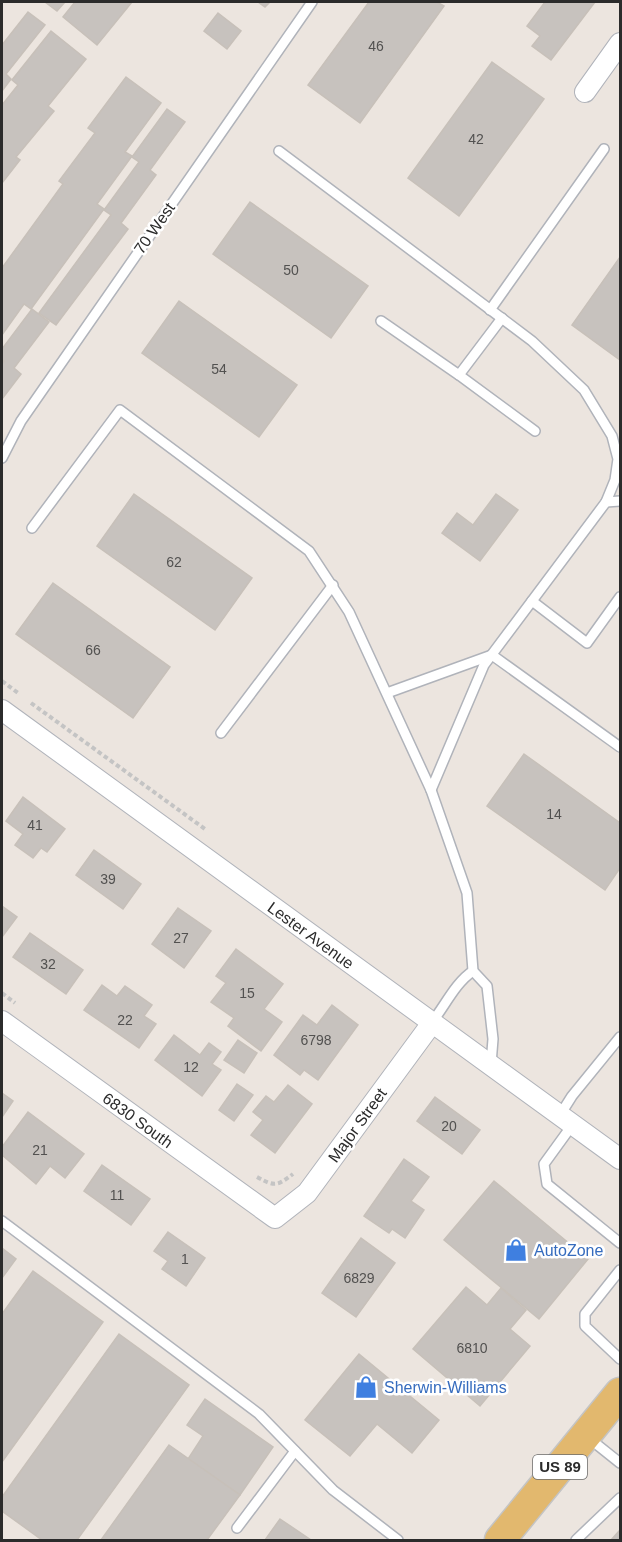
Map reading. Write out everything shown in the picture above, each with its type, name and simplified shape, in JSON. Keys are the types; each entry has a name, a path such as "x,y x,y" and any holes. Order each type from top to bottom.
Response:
{"main road":[{"name":"US 89","path":"500,1540 620,1394"}],"street":[{"path":"585,92 621,43"},
{"name":"Lester Avenue","path":"2,710 621,1159"},
{"name":"6830 South","path":"2,1021 275,1218"},
{"name":"Major Street","path":"275,1218 307,1193 432,1023"}],"lane":[{"name":"70 West","path":"2,458 27,411 312,2"},
{"path":"490,310 604,149"},
{"path":"279,151 532,341 584,390 612,436 618,459 615,480 606,502 484,665 431,790"},
{"path":"459,375 501,318"},
{"path":"381,321 535,431"},
{"path":"32,528 120,410 309,551 350,612 431,790 467,893 472,971 487,986 493,1039 491,1064"},
{"path":"606,502 621,501"},
{"path":"221,733 333,585"},
{"path":"532,601 587,643 621,597"},
{"path":"387,693 492,655"},
{"path":"492,655 621,747"},
{"path":"432,1023 447,1004 462,978 472,971"},
{"path":"621,1037 572,1096 566,1119 544,1164 547,1184 621,1243"},
{"path":"2,1221 259,1414 333,1490 398,1540"},
{"path":"621,1270 585,1314 585,1326 621,1359"},
{"path":"586,1436 621,1463"},
{"path":"237,1528 295,1450"},
{"path":"576,1540 621,1498"}],"path":[{"path":"2,993 20,1006"},
{"path":"253,1175 271,1185 280,1183 296,1172"}],"building":[{"path":"45,2 65,2 57,11"},
{"path":"75,2 132,2 97,45 63,17"},
{"path":"258,2 270,2 265,7"},
{"path":"369,2 437,2 444,6 360,123 308,85"},
{"path":"545,2 595,2 551,60 532,46 540,36 527,26"},
{"path":"28,12 45,25 6,74 11,79 2,91 2,45"},
{"path":"218,13 241,31 227,49 204,31"},
{"path":"51,31 86,59 48,106 54,111 16,157 20,160 2,183 2,105 18,85 12,80"},
{"path":"492,62 544,99 459,216 408,178"},
{"path":"126,77 161,103 125,152 132,156 97,204 104,209 31,309 24,304 2,335 2,268 63,184 59,181 95,133 88,128"},
{"path":"167,109 185,122 150,170 156,175 121,223 128,229 56,325 39,313 111,215 104,210 139,162 132,157"},
{"path":"250,202 368,286 331,338 213,254"},
{"path":"620,257 620,360 572,325"},
{"path":"179,301 297,385 259,437 142,353"},
{"path":"32,309 49,322 14,368 21,374 2,399 2,364 4,361 2,349"},
{"path":"134,494 252,578 215,630 97,546"},
{"path":"496,494 518,510 480,561 442,533 457,513 473,525"},
{"path":"53,583 170,667 133,718 16,634"},
{"path":"524,754 620,823 620,868 605,890 487,806"},
{"path":"23,797 65,829 47,852 41,848 33,858 15,845 23,834 6,821"},
{"path":"94,850 141,884 123,909 76,875"},
{"path":"2,906 17,917 2,937"},
{"path":"178,908 211,931 184,968 152,944"},
{"path":"30,933 83,970 66,994 13,957"},
{"path":"236,949 283,984 264,1009 282,1022 261,1051 228,1026 234,1018 211,1002 226,983 216,976"},
{"path":"102,985 117,996 125,986 152,1005 144,1016 156,1024 139,1048 84,1010"},
{"path":"332,1005 358,1025 318,1080 304,1070 300,1075 274,1055 303,1015 317,1025"},
{"path":"174,1035 200,1055 209,1043 221,1052 212,1064 221,1070 202,1096 155,1060"},
{"path":"238,1040 257,1053 244,1073 224,1060"},
{"path":"237,1084 253,1095 234,1121 219,1110"},
{"path":"288,1085 312,1104 275,1153 251,1135 263,1120 253,1112 266,1096 274,1102"},
{"path":"2,1093 13,1101 2,1117"},
{"path":"435,1097 480,1130 462,1154 417,1121"},
{"path":"28,1112 84,1154 65,1178 50,1166 36,1184 2,1155 2,1147"},
{"path":"404,1159 429,1177 411,1201 424,1210 405,1238 392,1229 389,1233 364,1216"},
{"path":"102,1165 150,1199 131,1225 84,1191"},
{"name":"AutoZone","path":"494,1181 588,1259 539,1319 444,1240"},
{"path":"168,1232 205,1258 186,1286 162,1269 168,1261 154,1251"},
{"path":"361,1238 395,1263 356,1317 322,1293"},
{"path":"2,1248 16,1259 2,1278"},
{"path":"33,1271 103,1322 2,1462 2,1314"},
{"path":"466,1287 487,1305 501,1288 526,1310 510,1329 530,1346 480,1406 413,1349"},
{"path":"119,1334 189,1385 77,1540 42,1540 2,1511 2,1497"},
{"name":"Sherwin-Williams","path":"359,1354 439,1420 412,1453 377,1424 350,1456 305,1420"},
{"path":"205,1399 273,1447 240,1495 188,1459 203,1436 187,1425"},
{"path":"169,1445 240,1495 207,1540 101,1540"},
{"path":"280,1519 311,1540 265,1540"},
{"path":"620,1530 620,1540 611,1540"}],"place":[{"name":"AutoZone","path":"516,1250"},
{"name":"Sherwin-Williams","path":"366,1387"}]}
